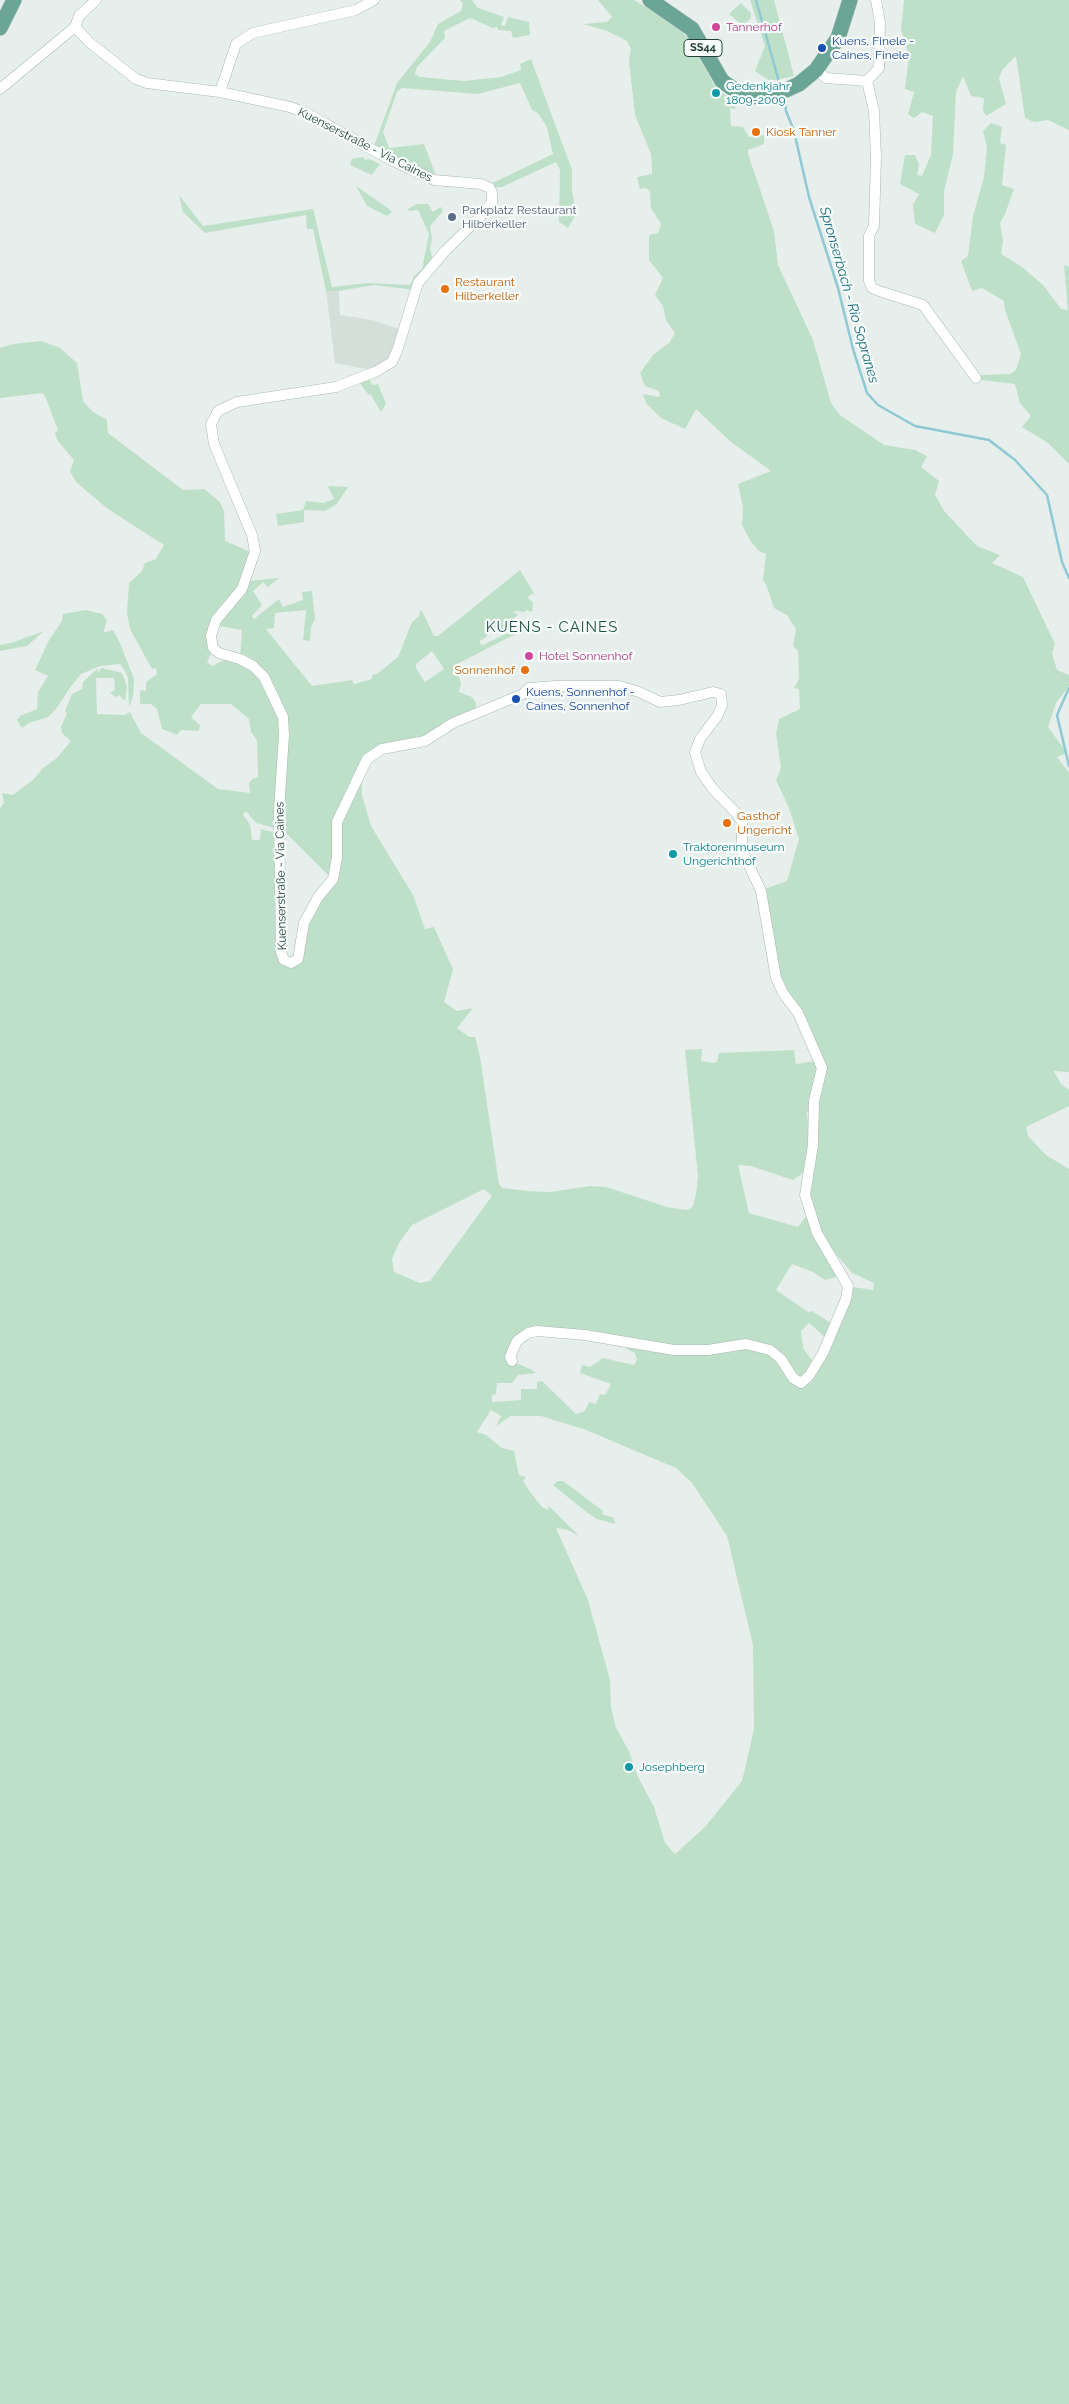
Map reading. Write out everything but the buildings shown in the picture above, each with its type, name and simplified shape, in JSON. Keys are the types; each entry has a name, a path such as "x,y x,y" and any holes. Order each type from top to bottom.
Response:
{"main road":[{"path":"0,28 14,0"},
{"name":"SS44","path":"650,0 692,29 722,81 739,93 752,97 774,94 799,84 816,70 838,38 850,0"}],"street":[{"path":"0,89 75,26 79,16 96,0"},
{"path":"220,92 236,44 253,33 356,10 374,0"},
{"path":"816,70 826,78 866,81 879,68 880,22 876,0"},
{"name":"Kuenserstraße - Via Caines","path":"75,26 89,42 136,79 146,83 220,92 306,113 393,162 434,180 486,186 490,188 493,198 484,214 445,251 418,283 392,362 377,371 336,386 237,402 218,411 211,424 214,444 252,535 255,551 242,589 216,620 212,636 213,648 218,653 240,659 253,666 264,677 283,717 284,735 279,810 280,945 284,960 291,963 298,959 304,922 318,897 332,879 337,857 337,822 368,759 376,752 387,747 425,741 453,723 522,694 530,688 618,686 639,692 660,702 679,700 713,692 721,694 722,705 718,715 700,739 696,752 701,772 713,789 737,814 742,822 742,850 761,891 776,978 783,993 798,1013 822,1068 814,1100 814,1145 805,1195 817,1233 845,1278 848,1292 823,1353 804,1382 796,1381 781,1359 770,1350 746,1344 708,1350 674,1350 585,1334 536,1331 528,1333 517,1341 513,1349 512,1360"},
{"path":"866,81 871,93 874,111 876,157 874,226 869,236 869,281 872,288 923,305 976,378"}],"shaded area":[{"path":"326,291 339,291 340,315 372,320 403,330 397,351 377,371 335,363"}],"green space":[{"path":"460,0 472,0 478,8 504,17 501,25 505,26 508,17 529,22 530,35 513,38 511,31 498,30 497,27 493,28 470,18 444,31 445,38 417,67 415,74 420,77 464,81 501,77 521,70 520,64 531,59 572,170 572,190 576,214 568,228 559,222 560,170 556,162 502,187 490,188 486,186 553,154 547,127 538,113 532,110 520,83 478,94 402,88 397,92 383,132 389,148 424,144 438,181 374,146 397,83 430,42 438,24 461,11 463,3"},
{"path":"598,0 634,0 676,25 688,38 715,86 722,93 737,101 735,109 730,108 731,126 743,127 749,137 764,135 764,144 748,150 748,154 774,231 778,265 813,340 831,403 840,415 884,445 915,450 927,456 921,467 939,481 935,495 944,511 977,546 1000,555 992,563 1023,577 1055,644 1052,653 1057,670 1069,675 1069,686 1056,703 1048,727 1067,753 1057,757 1069,773 1069,1072 1054,1071 1061,1084 1069,1090 1069,1106 1026,1127 1028,1136 1046,1155 1069,1169 1069,2404 0,2404 0,808 4,803 2,793 13,795 33,780 43,768 57,758 71,741 62,733 61,727 67,713 65,711 72,694 82,689 83,682 98,668 97,673 102,668 122,673 127,686 125,701 119,695 116,697 110,693 115,690 114,678 96,678 97,714 125,715 130,712 141,733 218,789 250,793 249,783 252,779 258,777 257,740 251,732 249,719 231,704 201,704 191,717 200,725 199,731 181,730 177,735 162,729 157,709 151,704 140,704 140,690 146,691 146,682 157,674 156,668 152,669 130,629 127,613 129,583 142,571 145,563 156,559 164,545 108,509 76,482 70,471 74,460 57,440 55,433 58,430 45,396 42,393 0,398 0,348 13,344 41,341 60,348 77,363 83,401 93,412 107,420 108,433 183,490 204,489 220,502 224,512 225,541 255,554 249,581 279,578 268,587 263,582 253,591 262,605 252,616 254,619 279,599 283,607 303,600 302,592 312,591 315,619 311,627 310,641 303,640 306,610 275,613 274,628 266,629 312,686 352,680 354,684 372,679 372,675 377,674 398,657 412,622 419,616 421,609 434,636 438,636 520,570 534,593 527,597 533,603 532,612 527,610 524,612 515,611 514,613 518,614 505,629 490,631 480,641 480,644 483,645 514,630 517,624 530,620 537,623 455,665 461,683 459,692 472,697 476,703 476,712 433,737 393,745 362,769 362,795 371,826 413,895 425,929 434,927 453,969 444,1002 457,1011 473,1008 457,1028 469,1037 475,1037 480,1057 499,1184 502,1188 550,1192 590,1186 606,1187 667,1207 686,1210 691,1208 696,1194 698,1176 685,1050 702,1049 701,1061 712,1063 717,1062 719,1053 794,1050 796,1064 815,1061 817,1065 807,1114 810,1138 804,1172 793,1180 751,1166 738,1165 749,1213 798,1227 807,1215 840,1276 825,1280 813,1272 792,1264 776,1290 808,1312 812,1311 834,1325 827,1339 809,1323 801,1331 803,1348 814,1363 807,1378 810,1385 852,1297 853,1287 873,1290 874,1283 852,1273 830,1247 809,1201 814,1113 825,1073 783,990 762,890 787,881 799,839 789,808 776,780 781,768 776,733 779,719 800,709 799,689 794,688 799,679 798,651 793,646 796,629 787,615 774,608 763,580 766,554 759,551 751,542 742,525 743,507 738,484 771,471 731,442 696,409 685,429 661,418 646,403 643,394 660,397 659,391 645,386 640,373 653,355 669,343 675,333 666,320 663,306 655,295 663,278 649,260 649,235 658,233 661,224 651,208 650,192 646,188 640,189 637,177 652,174 652,169 651,154 635,115 629,61 631,49 627,41 607,31 583,24 607,22 612,17","holes":["214,625 242,630 240,659 230,657 212,666 207,662 213,648","432,651 444,669 425,682 416,668 416,664","246,811 256,823 279,829 280,827 332,879 304,923 291,963 281,951 280,834 261,829 260,840 252,840 250,824 243,815","484,1189 492,1196 430,1281 420,1283 394,1272 392,1259 399,1243 412,1225","585,1335 624,1342 627,1349 635,1353 637,1360 634,1365 603,1358 590,1367 582,1365 580,1373 611,1384 605,1395 600,1394 596,1404 589,1402 585,1411 576,1414 542,1381 537,1382 537,1389 521,1389 521,1400 492,1402 492,1395 496,1394 497,1383 512,1383 518,1375 536,1373 512,1361 523,1336","491,1410 501,1416 496,1426 511,1416 541,1416 586,1430 676,1468 692,1483 727,1536 753,1645 754,1729 742,1781 705,1827 675,1854 665,1843 654,1807 638,1777 629,1751 616,1728 611,1707 610,1680 588,1600 556,1528 568,1530 579,1536 549,1506 548,1510 542,1507 530,1492 523,1481 526,1477 519,1475 514,1451 502,1448 486,1435 477,1432"]},
{"path":"750,0 774,0 794,76 770,81 755,71 765,46"},
{"path":"904,0 1069,0 1069,130 1048,120 1034,122 1025,118 1016,56 1002,70 999,79 1006,104 986,116 983,110 984,98 971,96 963,76 956,92 953,154 944,191 944,215 935,233 915,224 913,205 919,194 900,184 905,155 915,155 919,164 917,175 922,176 931,155 933,116 922,112 914,118 908,114 914,92 905,89 909,56 901,30"},
{"path":"741,3 751,13 751,18 743,26 729,14"},
{"path":"991,123 1002,127 1000,143 1006,145 1002,185 1014,189 1000,223 1003,241 1001,254 1022,267 1043,285 1061,309 1068,310 1064,265 1069,267 1069,464 1048,443 1022,427 1031,416 1020,403 1015,384 981,380 980,375 1010,374 1016,370 1021,354 1005,310 1004,301 982,288 972,291 961,261 968,256 973,216 984,177 987,147 983,131"},
{"path":"363,157 365,160 369,159 380,164 372,175 350,165 352,159"},
{"path":"356,186 392,212 387,216 367,206"},
{"path":"179,195 203,226 313,209 332,287 367,283 410,285 414,276 422,269 429,234 418,210 409,211 408,209 417,204 428,204 433,212 441,207 443,211 430,226 432,239 430,249 434,264 415,290 374,285 339,291 326,291 313,229 307,229 306,215 205,233 183,212"},
{"path":"369,378 372,385 378,384 386,404 381,412 371,395 368,394 359,382"},
{"path":"328,486 348,487 337,504 325,511 304,510 304,522 278,526 276,514 303,510 306,501 323,503 334,499"},
{"path":"86,610 102,614 107,620 103,633 113,630 120,643 134,679 133,697 129,707 128,678 125,671 120,664 100,666 81,674 48,717 29,723 22,728 17,720 20,716 37,709 38,692 48,676 35,670 49,640 62,621 63,614"},
{"path":"44,631 27,646 0,651 0,645"},
{"path":"558,1481 563,1481 603,1511 602,1514 614,1518 615,1524 597,1519 585,1511 553,1485"}],"waterway":[{"name":"Spronserbach - Rio Sopranes","path":"756,0 780,85"},
{"name":"Spronserbach - Rio Sopranes","path":"784,95 786,111 794,131 809,197 838,288 853,349 867,393 878,405 915,426 989,440 1015,460 1047,495 1062,562 1069,578"},
{"name":"Spronserbach - Rio Sopranes","path":"1069,688 1057,715 1069,766"}],"place":[{"name":"Tannerhof","path":"716,27"},
{"name":"Kuens, Finele - Caines, Finele","path":"822,48"},
{"name":"Gedenkjahr 1809-2009","path":"716,93"},
{"name":"Kiosk Tanner","path":"756,132"},
{"name":"Parkplatz Restaurant Hilberkeller","path":"452,217"},
{"name":"Restaurant Hilberkeller","path":"445,289"},
{"name":"Hotel Sonnenhof","path":"529,656"},
{"name":"Sonnenhof","path":"525,670"},
{"name":"Kuens, Sonnenhof - Caines, Sonnenhof","path":"516,699"},
{"name":"Gasthof Ungericht","path":"727,823"},
{"name":"Traktorenmuseum Ungerichthof","path":"673,854"},
{"name":"Josephberg","path":"629,1767"}],"district":[{"name":"KUENS - CAINES","path":"552,627"}]}
